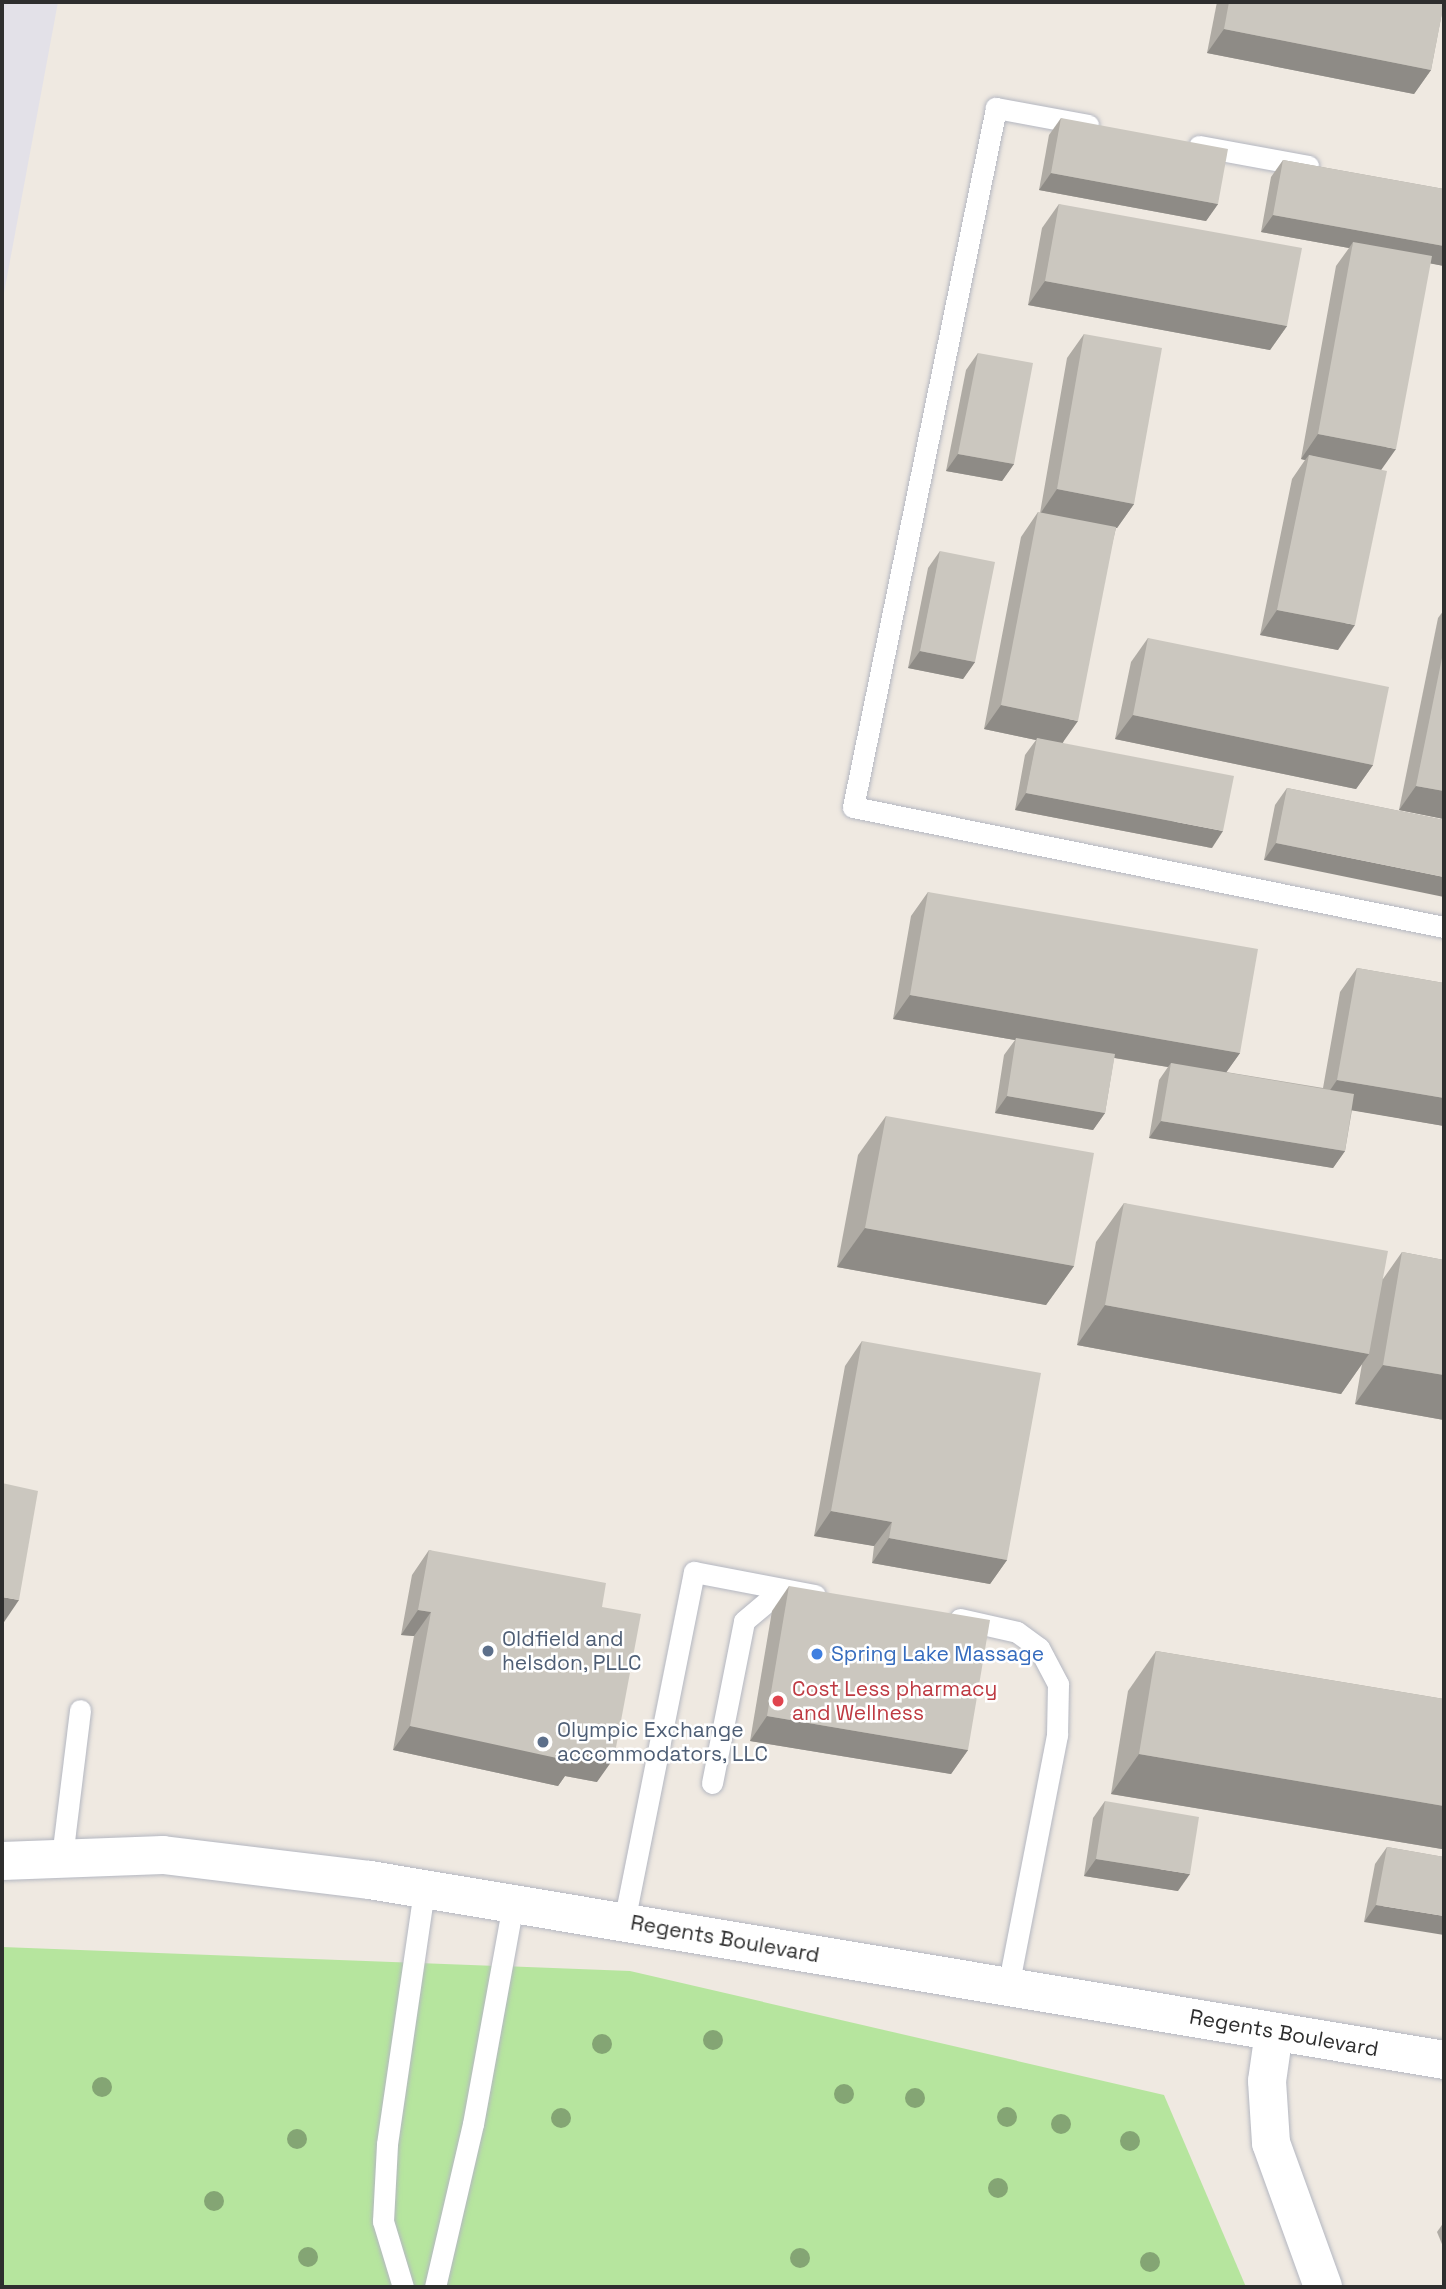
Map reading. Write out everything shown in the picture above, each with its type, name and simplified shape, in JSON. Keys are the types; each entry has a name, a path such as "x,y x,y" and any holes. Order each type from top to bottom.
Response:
{"main road":[{"name":"Regents Boulevard","path":"2,1861 163,1855 424,1889 1444,2060"},
{"path":"1274,2032 1266,2081 1271,2143 1323,2287"}],"lane":[{"path":"1104,128 996,108 853,807 1444,927"},
{"path":"1172,141 1335,172"},
{"path":"624,1922 694,1572 835,1598"},
{"path":"712,1783 744,1621 781,1590"},
{"path":"943,1616 1017,1632 1039,1648 1058,1684 1057,1735 1008,1987"},
{"path":"62,1857 80,1710"},
{"path":"403,2287 383,2221 386,2157 424,1889"},
{"path":"435,2287 472,2124 513,1904"}],"shaded area":[{"path":"2,2 58,2 2,304"}],"green space":[{"path":"2,1947 630,1971 1164,2095 1246,2287 2,2287"}],"building":[{"path":"1229,2 1444,3 1431,70 1224,29"},
{"path":"1061,118 1228,149 1218,204 1051,173"},
{"path":"1283,160 1444,189 1444,246 1273,215"},
{"path":"1059,204 1302,248 1287,326 1045,281"},
{"path":"1353,242 1432,256 1396,449 1318,434"},
{"path":"1084,334 1162,348 1134,504 1057,489"},
{"path":"978,353 1033,363 1014,464 958,454"},
{"path":"1309,455 1387,471 1355,625 1277,610"},
{"path":"1038,512 1116,527 1078,721 1001,705"},
{"path":"940,551 995,562 975,662 920,651"},
{"path":"1148,638 1389,687 1373,765 1133,715"},
{"path":"1444,648 1444,791 1416,786"},
{"path":"1037,738 1234,776 1223,831 1026,793"},
{"path":"1287,788 1444,820 1444,877 1276,843"},
{"path":"928,892 1258,949 1240,1053 910,995"},
{"path":"1357,968 1444,983 1444,1098 1337,1080"},
{"path":"1016,1038 1115,1054 1105,1113 1007,1096"},
{"path":"1171,1063 1354,1094 1345,1151 1161,1121"},
{"path":"886,1116 1094,1153 1074,1266 865,1228"},
{"path":"1124,1203 1388,1251 1369,1354 1105,1305"},
{"path":"1402,1252 1444,1260 1444,1375 1383,1365"},
{"path":"862,1341 1041,1373 1007,1560 889,1538 892,1522 831,1511"},
{"path":"2,1483 38,1491 19,1600 2,1597"},
{"path":"429,1550 606,1583 602,1607 641,1614 614,1758 577,1750 575,1762 410,1726 431,1612 418,1610"},
{"path":"789,1586 990,1620 968,1750 767,1716"},
{"path":"1156,1651 1444,1699 1444,1806 1139,1754"},
{"path":"1105,1801 1199,1817 1190,1874 1096,1859"},
{"path":"1387,1847 1444,1857 1444,1916 1376,1905"}],"place":[{"name":"Oldfield and helsdon, PLLC","path":"488,1651"},
{"name":"Spring Lake Massage","path":"817,1654"},
{"name":"Cost Less pharmacy and Wellness","path":"778,1701"},
{"name":"Olympic Exchange accommodators, LLC","path":"543,1742"}]}
